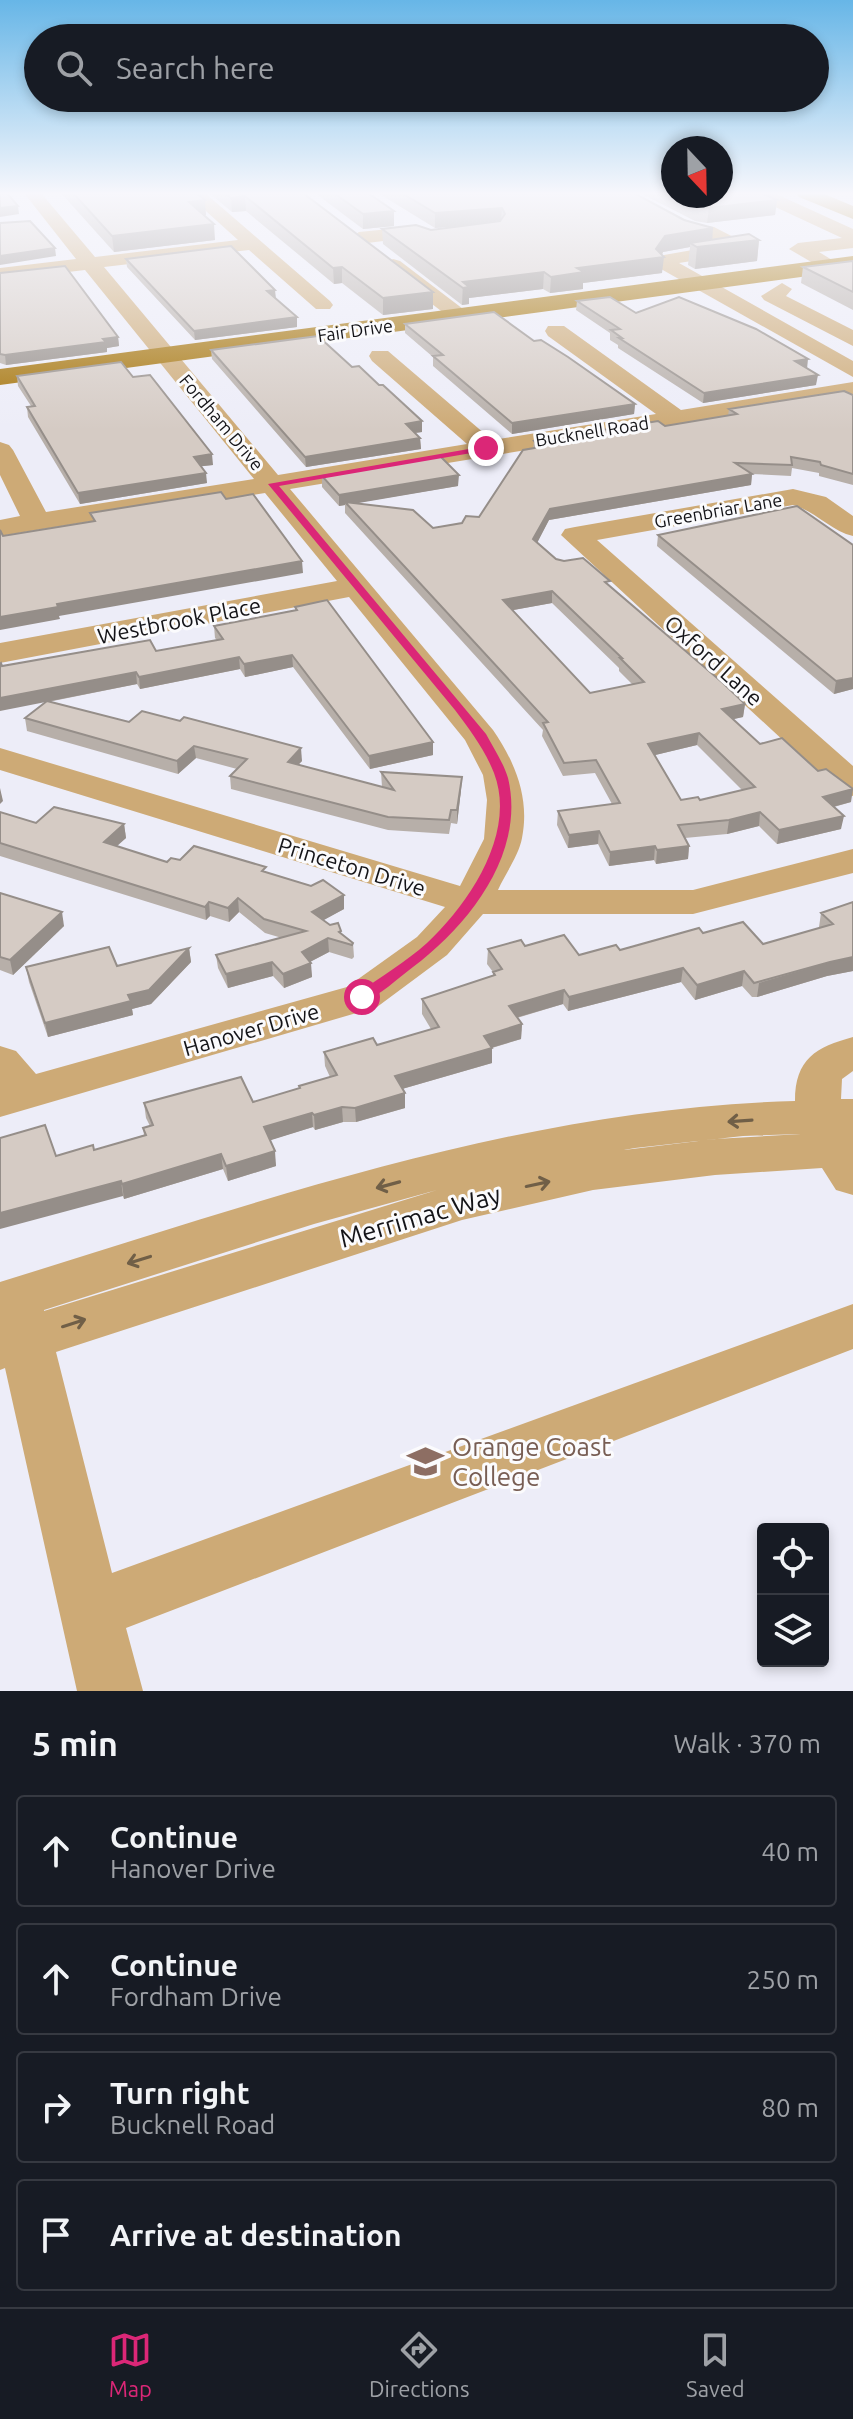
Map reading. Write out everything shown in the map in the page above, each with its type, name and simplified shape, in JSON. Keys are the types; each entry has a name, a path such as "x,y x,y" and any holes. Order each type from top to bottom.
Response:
{"main road":[{"name":"Fair Drive","path":"0,377 792,272"}],"street":[{"name":"Fordham Drive","path":"96,272 481,737 501,775 505,800 503,839 472,902"},
{"path":"284,272 323,305"},
{"path":"402,272 460,316"},
{"path":"681,272 853,370"},
{"path":"759,277 782,289 801,291 847,314"},
{"path":"782,289 771,296 853,339"},
{"path":"556,331 676,417"},
{"path":"380,356 486,448"},
{"name":"Bucknell Road","path":"0,528 853,389"},
{"path":"0,450 37,522"},
{"name":"Greenbriar Lane","path":"575,535 793,497 816,503 853,528"},
{"name":"Oxford Lane","path":"575,535 853,785"},
{"name":"Westbrook Place","path":"0,653 358,586"},
{"name":"Princeton Drive","path":"0,759 472,902 693,902 853,861"},
{"name":"Hanover Drive","path":"9,1085 362,997 432,946 472,902"},
{"path":"842,1141 818,1079 824,1069 853,1052"},
{"name":"Merrimac Way","path":"10,1322 461,1201 593,1172 842,1141"},
{"path":"10,1322 91,1611 110,1691"},
{"path":"91,1611 853,1326"}],"building":[{"path":"69,272 118,337 103,339 106,342 0,354 0,273"},
{"path":"138,272 257,272 275,290 267,291 297,317 194,331"},
{"path":"348,272 407,272 433,292 383,298"},
{"path":"441,272 584,272 551,277 544,272 463,282 469,287 463,288"},
{"path":"813,272 853,272 853,292"},
{"path":"610,297 636,313 679,297 756,329 808,359 795,361 818,375 704,393 619,338 622,338 611,330 620,329 577,301"},
{"path":"494,312 534,341 541,340 568,357 635,404 512,423 433,356 443,355 405,324"},
{"path":"318,336 352,367 359,366 379,385 383,385 422,421 406,424 420,438 305,457 211,350"},
{"path":"121,362 133,377 150,375 212,454 194,457 206,473 78,493 27,407 35,406 17,376"},
{"path":"844,391 853,395 853,474 821,465 820,462 791,457 792,465 735,463 752,474 550,509 533,539 556,559 583,558 610,581 605,582 723,683 745,704 722,709 760,744 782,738 818,771 826,769 853,789 823,797 844,816 779,830 760,812 729,820 678,825 689,846 657,850 655,846 610,852 599,831 569,835 558,811 620,803 596,760 564,763 543,723 548,722 345,502 413,510 433,528 462,523 466,516 479,517 523,450 540,447 534,441 658,421 665,426 737,414 729,409","holes":["552,591 622,658 644,682 590,693 503,600","699,733 755,787 700,800 698,797 681,800 648,744"]},
{"path":"440,456 459,475 339,495 322,476"},
{"path":"221,492 226,499 253,494 302,561 0,617 0,530 3,536 95,521 90,513"},
{"path":"797,506 853,545 853,678 836,681 658,535"},
{"path":"327,600 433,742 369,756 292,655 244,664 239,657 139,677 136,672 0,698 1,663 2,666 150,640 156,651 223,639 214,626 297,610 295,607"},
{"path":"47,701 129,722 142,711 180,721 184,717 301,748 288,762 394,790 381,772 462,777 457,810 451,810 449,820 388,817 230,776 247,759 194,746 177,761 25,718"},
{"path":"54,807 124,824 104,842 167,862 171,858 180,860 194,846 266,867 262,871 311,886 323,880 344,895 312,912 330,925 338,923 339,932 353,943 328,938 302,952 311,963 283,974 272,962 226,974 216,955 306,931 264,919 238,898 228,908 209,902 205,907 0,843 0,812 36,823"},
{"path":"0,893 62,912 10,960 0,957"},
{"path":"853,902 853,957 754,983 744,971 697,985 683,968 569,997 564,990 509,1006 522,1024 484,1036 492,1048 395,1076 405,1093 355,1108 342,1107 312,1113 264,1127 275,1151 226,1166 221,1154 122,1184 121,1181 0,1213 0,1138 45,1125 56,1156 93,1145 94,1150 146,1135 143,1128 153,1125 144,1103 241,1077 253,1102 337,1075 324,1052 373,1038 377,1045 439,1027 422,999 495,975 493,972 502,969 488,949 521,940 525,946 564,935 579,955 616,945 620,950 699,928 703,933 743,922 763,944 833,924 821,913"},
{"path":"109,947 117,966 189,948 149,990 128,995 131,1001 45,1023 26,967"}],"place":[{"name":"Orange Coast College","path":"426,1461"}],"route":[{"path":"362,997 432,946 472,902 503,839 505,800 501,775 481,737 459,708 273,484 486,448"}]}
